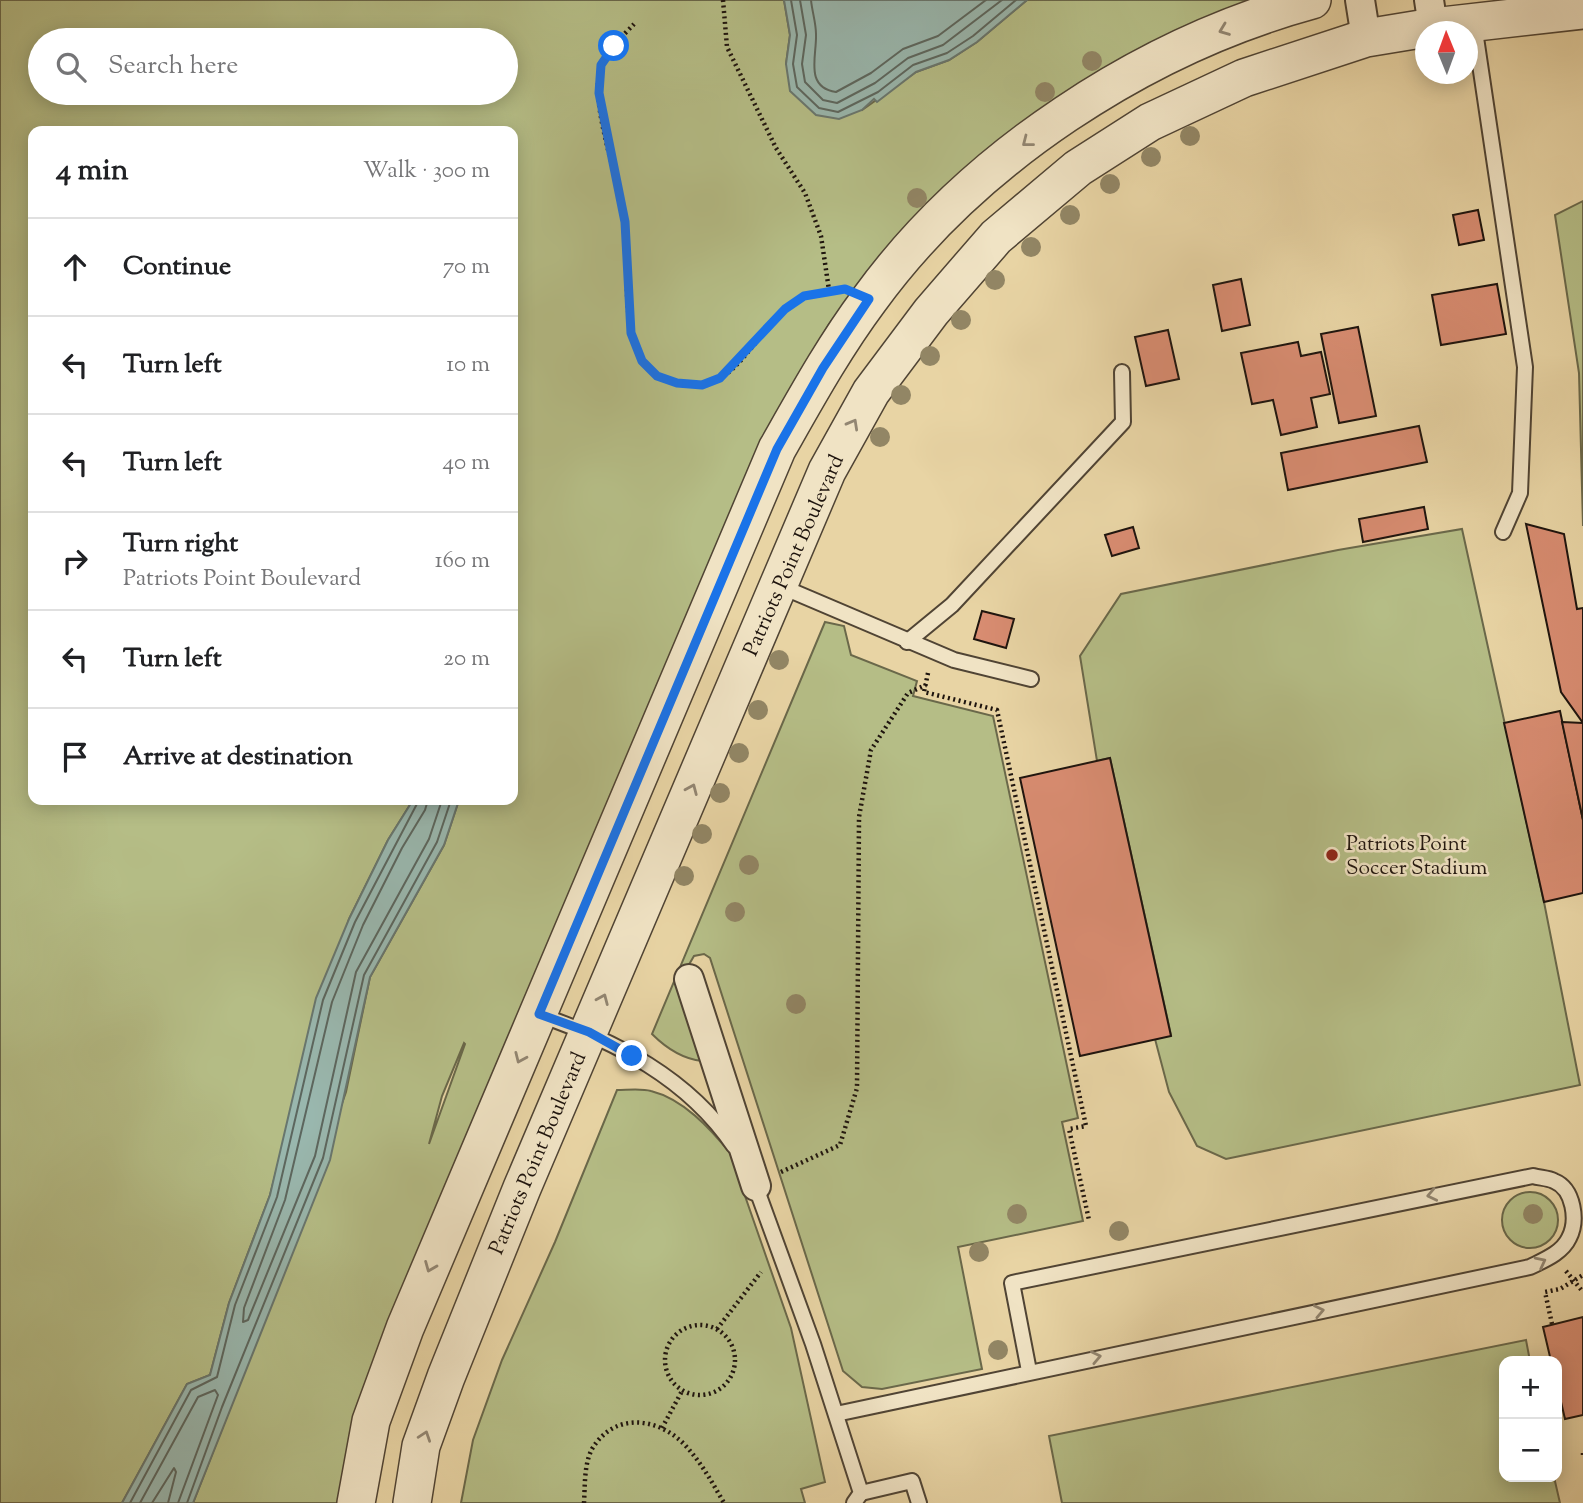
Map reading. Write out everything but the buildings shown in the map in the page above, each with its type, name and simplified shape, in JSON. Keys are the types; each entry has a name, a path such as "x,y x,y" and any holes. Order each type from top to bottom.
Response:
{"street":[{"path":"356,1503 371,1421 405,1328 777,449 823,368 869,299 976,183 1039,133 1113,84 1185,45 1275,10 1312,0"},
{"path":"1360,0 1366,38"},
{"name":"Patriots Point Boulevard","path":"1478,23 1583,10"},
{"name":"Patriots Point Boulevard","path":"412,1503 421,1446 446,1377 827,471 871,392 932,312 996,237 1078,168 1150,122 1244,78 1366,38 1431,13 1465,21"},
{"path":"689,979 755,1186"}],"lane":[{"path":"1478,50 1525,367 1520,493 1503,532"},
{"path":"907,642 952,605 1123,422 1122,372"},
{"path":"778,585 932,652 1031,679"},
{"path":"539,1014 589,1032 667,1076 720,1125 755,1186 813,1344 836,1414 858,1498 912,1481 919,1503"},
{"path":"836,1414 1530,1267 1553,1256 1569,1240 1575,1215 1570,1198 1557,1182 1533,1176 1012,1283 1029,1371"}],"path":[{"path":"723,0 727,47 776,148 805,193 821,236 829,290"},
{"path":"634,24 601,65 599,93 625,222 631,333 642,361 657,376 677,383 702,385 720,378 785,309 804,296 845,289 869,299"},
{"path":"932,652 924,692 997,710 1086,1126 1069,1129 1088,1220"},
{"path":"755,1186 840,1145 857,1088 859,817 871,750 908,693 926,685"},
{"path":"717,1329 777,1252"},
{"path":"1552,1324 1545,1292 1560,1289 1583,1275"},
{"path":"705,1325 717,1329 728,1339 734,1350 734,1370 729,1381 717,1391 705,1395 682,1391 672,1383 664,1367 667,1344 677,1332 688,1326 705,1325"},
{"path":"662,1428 682,1391"},
{"path":"584,1503 586,1471 592,1450 606,1432 623,1423 639,1420 662,1428 683,1443 706,1470 724,1503"}],"green space":[{"path":"0,0 784,0 790,35 786,64 862,110 916,72 949,60 977,42 1027,0 1256,0 1010,133 954,179 901,231 829,324 776,414 340,1503 193,1503 278,1286 346,1092 370,977 444,845 457,805 518,805 518,126 28,126 28,805 410,805 388,840 349,919 293,1106 270,1195 229,1303 210,1375 187,1384 122,1503 0,1503","holes":["465,1044 429,1144 442,1096"]},
{"path":"1583,201 1583,526 1579,373 1555,215"},
{"name":"Patriots Point Soccer Stadium","path":"1462,529 1544,902 1580,1085 1226,1159 1197,1146 1169,1092 1155,1039 1171,1035 1110,758 1097,761 1080,656 1121,594 1338,550"},
{"path":"825,622 844,626 851,655 917,681 913,696 993,716 1078,1118 1062,1122 1083,1221 958,1247 982,1369 882,1389 862,1387 843,1371 710,958 704,954 694,956 680,980 702,1061 675,1052 652,1034"},
{"path":"617,1090 647,1090 674,1101 705,1125 730,1153 791,1328 825,1482 801,1489 805,1503 461,1503 473,1440 502,1360 555,1242"},
{"path":"1525,1192 1535,1192 1550,1200 1556,1209 1556,1231 1550,1240 1535,1248 1525,1248 1507,1236 1502,1225 1502,1215 1514,1197"},
{"path":"1526,1340 1529,1356 1499,1356 1499,1482 1555,1482 1560,1503 1062,1503 1049,1436"}],"water":[{"path":"784,0 1027,0 977,42 949,60 916,72 877,102 874,99 862,110 839,119 816,115 790,91 786,64 790,35"},
{"path":"410,805 457,805 444,845 370,977 330,1160 193,1503 122,1503 187,1384 210,1375 229,1303 270,1195 316,998 349,919 388,840"}],"place":[{"name":"Patriots Point Soccer Stadium","path":"1332,855"}],"route":[{"path":"614,46 601,65 599,93 625,222 631,333 642,361 657,376 677,383 702,385 720,378 754,345 785,309 804,296 845,289 869,299 823,368 777,449 539,1014 589,1032 632,1056"}]}
